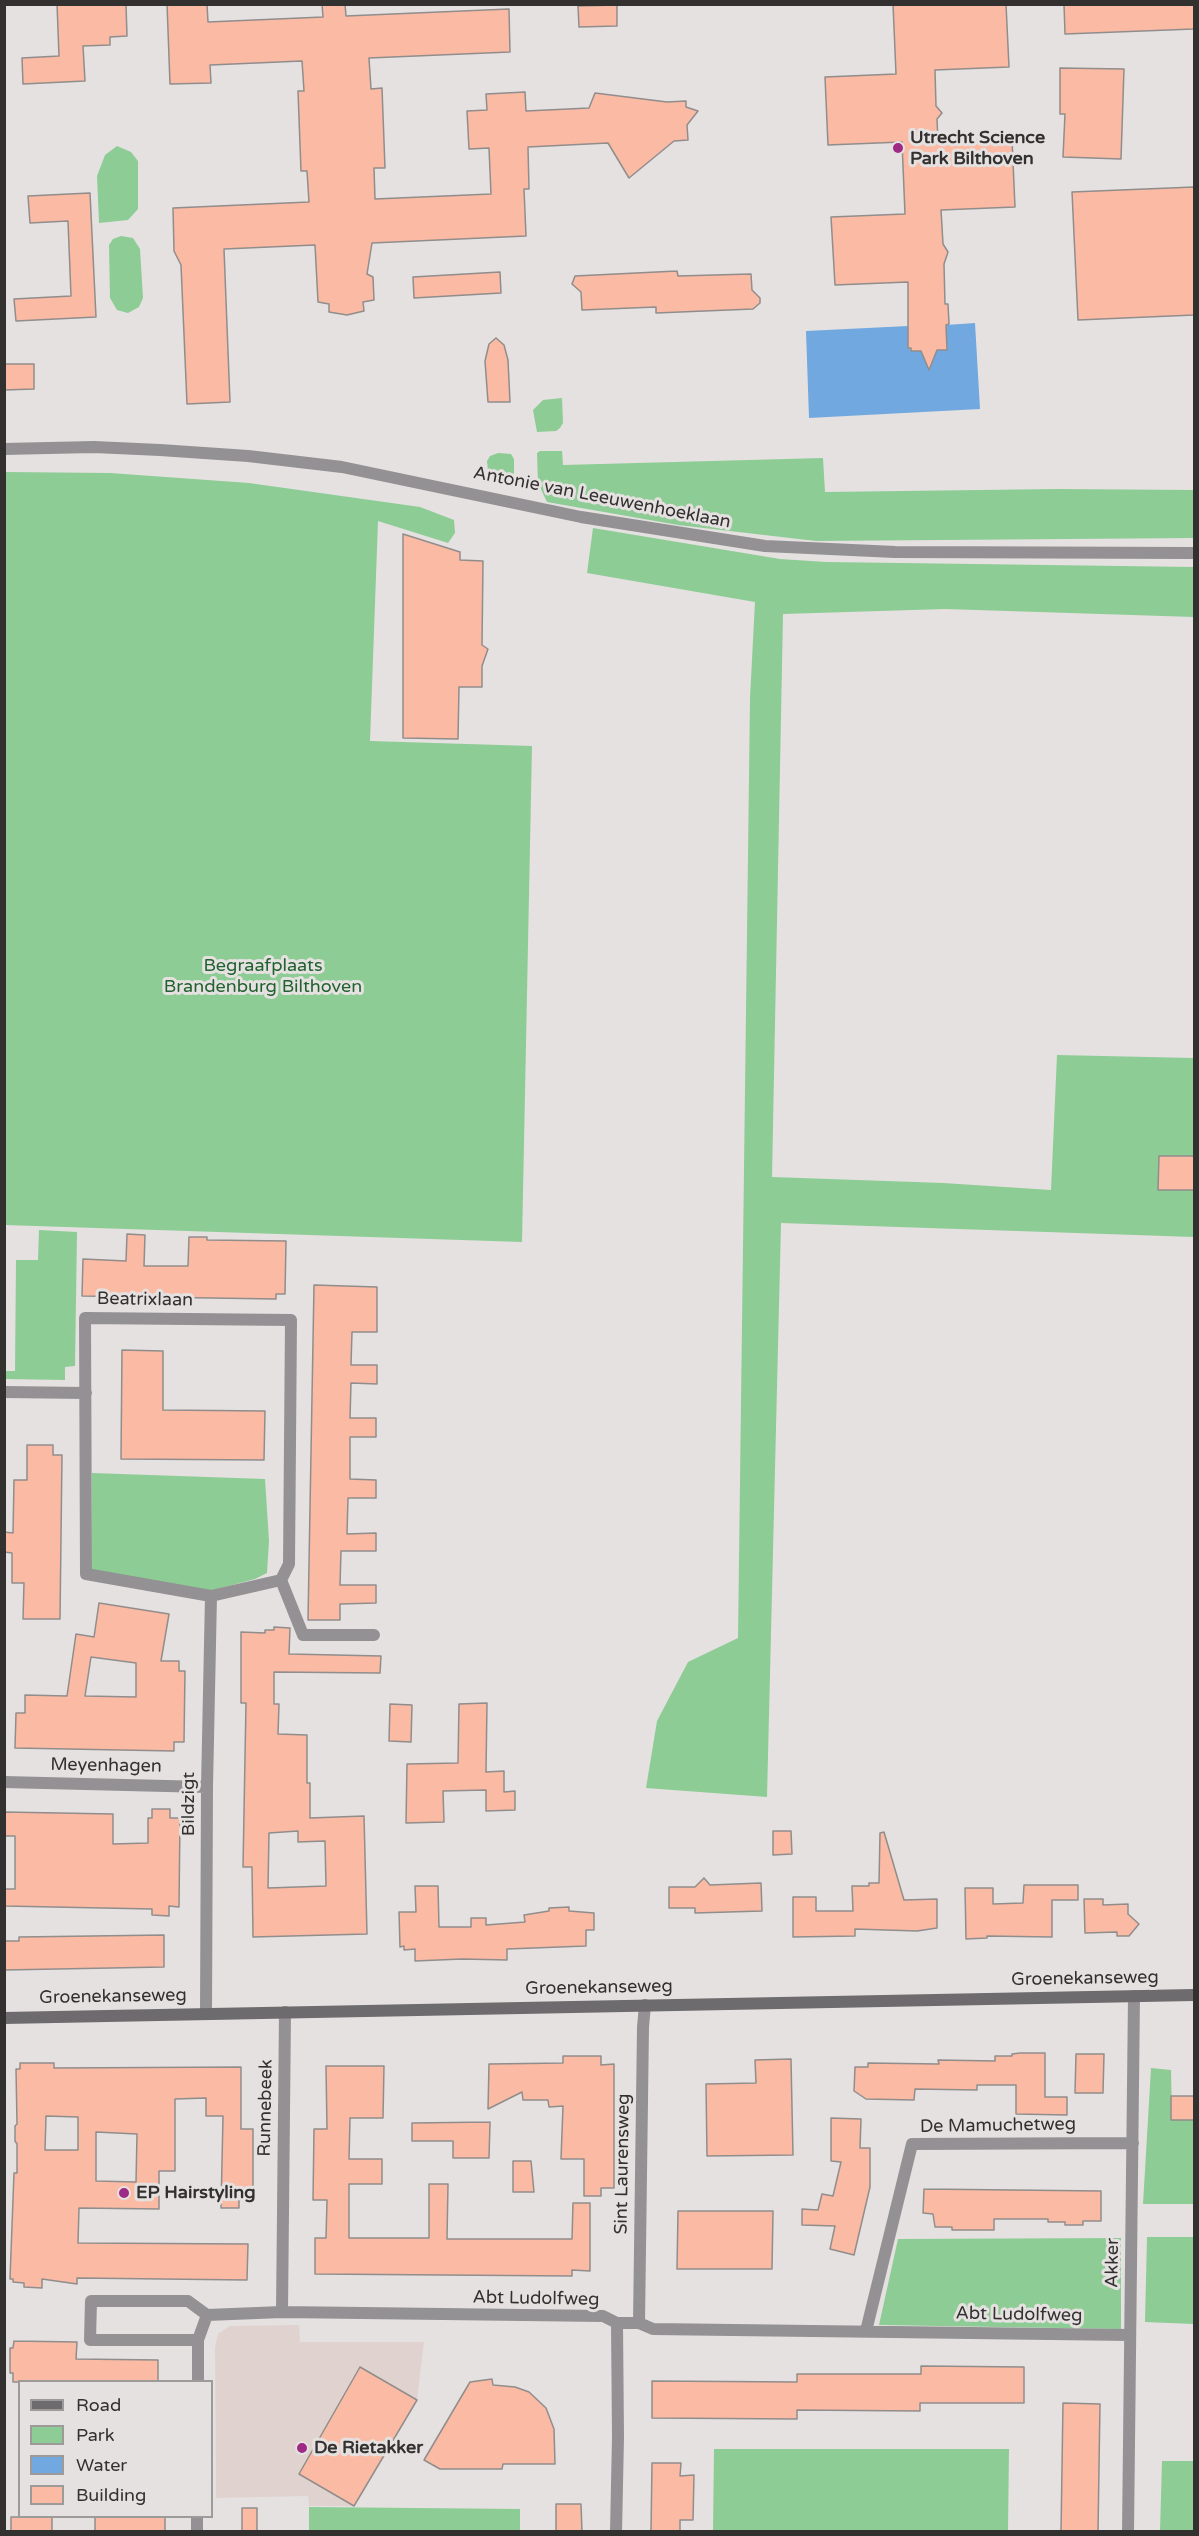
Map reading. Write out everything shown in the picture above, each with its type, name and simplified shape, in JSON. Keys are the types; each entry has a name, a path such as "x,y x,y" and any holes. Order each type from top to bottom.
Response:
{"main road":[{"name":"Groenekanseweg","path":"4,2018 1194,1995"}],"street":[{"name":"Antonie van Leeuwenhoeklaan","path":"4,448 94,447 160,450 248,456 342,467 581,517 765,546 895,552 1194,553"},
{"name":"Beatrixlaan","path":"85,1318 291,1320 289,1564 282,1580 211,1596 86,1574 85,1318"},
{"path":"4,1392 86,1393"},
{"path":"282,1580 303,1635 374,1635"},
{"name":"Bildzigt","path":"206,2013 211,1596"},
{"name":"Meyenhagen","path":"4,1782 207,1787"},
{"name":"Akker","path":"1128,2532 1134,1996"},
{"name":"Sint Laurensweg","path":"639,2323 645,2005"},
{"name":"Runnebeek","path":"282,2312 285,2012"},
{"name":"De Mamuchetweg","path":"866,2331 912,2144 1133,2143"},
{"path":"198,2340 90,2340 91,2301 188,2301 207,2315 198,2340 198,2380"},
{"name":"Abt Ludolfweg","path":"207,2315 282,2312 603,2316 617,2323 639,2323 653,2329 1130,2335"},
{"path":"616,2532 617,2323"}],"shaded area":[{"name":"De Rietakker","path":"299,2325 300,2342 424,2342 417,2400 354,2506 309,2506 308,2496 216,2498 215,2347 218,2334 230,2326"}],"green space":[{"path":"117,146 131,152 138,161 138,209 128,220 99,223 97,176 105,155"},
{"path":"121,236 133,238 140,249 143,298 139,307 128,313 117,310 110,298 109,245 113,239"},
{"path":"562,398 563,423 560,428 556,431 537,432 533,410 543,400"},
{"path":"562,451 563,465 823,458 825,492 1194,490 1194,538 816,541 678,525 547,502 538,483 537,453"},
{"path":"498,453 511,454 514,459 514,479 488,471 487,461 490,456"},
{"name":"Begraafplaats Brandenburg Bilthoven","path":"5,472 110,473 249,483 420,507 454,520 455,533 448,543 378,521 370,741 532,746 522,1242 5,1225"},
{"path":"593,528 780,559 826,562 1194,567 1194,617 945,609 783,614 772,1177 943,1183 1051,1190 1057,1055 1194,1058 1194,1237 781,1223 767,1797 646,1788 657,1721 688,1662 738,1638 750,698 755,602 587,573"},
{"path":"39,1230 77,1232 75,1366 65,1367 65,1380 5,1379 5,1371 15,1371 16,1260 38,1260"},
{"path":"92,1473 265,1479 269,1541 267,1573 255,1579 206,1592 92,1572"},
{"path":"1151,2068 1171,2070 1172,2117 1194,2118 1194,2204 1143,2204"},
{"path":"1147,2237 1194,2237 1194,2345 1193,2324 1145,2322"},
{"path":"1121,2238 1121,2329 879,2325 898,2239"},
{"path":"714,2449 1009,2449 1008,2531 713,2531"},
{"path":"1162,2461 1194,2461 1194,2531 1160,2531"},
{"path":"309,2507 520,2509 520,2531 309,2531"}],"water":[{"path":"975,323 980,409 809,418 806,331 908,326 909,348 922,350 932,362 933,347 947,349 946,325"}],"building":[{"path":"57,4 126,4 127,36 110,37 110,45 83,46 85,81 23,84 22,58 59,56"},
{"path":"167,4 207,4 208,22 323,17 322,4 345,4 346,16 509,9 510,52 369,58 371,89 382,88 385,168 374,168 375,199 491,194 489,148 469,149 467,111 487,110 486,94 525,92 526,111 589,108 595,93 667,102 686,101 686,107 698,111 687,125 688,140 674,141 629,178 608,143 528,147 529,189 524,189 526,236 372,243 367,274 373,277 374,300 363,302 364,311 347,315 329,312 329,304 318,302 315,245 224,249 230,402 187,404 181,265 174,251 173,208 309,202 307,171 301,171 298,91 304,91 302,61 210,65 211,83 170,84"},
{"path":"893,4 1006,4 1009,67 935,70 936,106 942,113 937,119 938,142 1012,139 1015,207 941,210 943,244 948,252 944,264 945,304 948,304 949,324 946,325 947,350 937,350 929,370 921,351 911,351 911,348 908,348 908,282 835,285 831,217 905,214 902,142 828,145 825,77 896,74"},
{"path":"1064,4 1194,4 1194,29 1065,34"},
{"path":"617,5 617,26 579,27 578,6"},
{"path":"1060,68 1124,69 1121,159 1063,157 1065,114 1060,114"},
{"path":"1194,187 1194,315 1078,320 1072,192"},
{"path":"90,193 96,317 16,321 14,299 71,296 68,221 30,223 28,196"},
{"path":"677,271 678,276 751,274 752,290 760,298 760,303 753,309 656,313 656,307 582,310 581,292 572,284 575,276"},
{"path":"500,272 501,293 414,298 413,277"},
{"path":"496,338 504,345 508,360 510,402 488,402 485,361 489,344"},
{"path":"4,364 34,364 34,389 4,390"},
{"path":"403,534 460,552 460,560 483,561 482,645 488,649 482,666 482,687 459,687 458,739 403,738"},
{"path":"1159,1156 1194,1156 1194,1190 1158,1190"},
{"path":"127,1234 145,1235 144,1266 188,1266 189,1237 207,1237 207,1240 286,1241 285,1294 276,1294 276,1299 82,1296 83,1259 126,1261"},
{"path":"314,1285 377,1287 377,1332 352,1332 351,1365 377,1365 377,1384 351,1383 350,1418 376,1418 376,1437 350,1437 350,1479 376,1480 376,1498 348,1498 347,1534 376,1533 376,1551 341,1551 340,1585 376,1585 376,1603 340,1604 340,1620 308,1620"},
{"path":"122,1350 163,1351 163,1410 265,1411 264,1460 121,1459"},
{"path":"27,1445 53,1445 53,1455 62,1455 60,1619 23,1619 24,1583 12,1583 12,1553 4,1552 4,1532 13,1533 14,1480 27,1480"},
{"path":"99,1603 169,1614 161,1661 179,1661 179,1671 185,1671 184,1742 174,1742 174,1751 15,1748 16,1713 25,1713 25,1695 67,1696 76,1634 94,1637","holes":["91,1657 136,1663 136,1697 85,1696"]},
{"path":"274,1627 290,1628 289,1654 381,1656 380,1673 274,1672 274,1704 279,1704 278,1734 307,1735 310,1818 364,1816 367,1934 253,1937 252,1867 243,1867 246,1703 241,1703 241,1632 265,1633 265,1630 274,1630","holes":["298,1831 298,1842 325,1841 326,1886 268,1888 269,1833"]},
{"path":"487,1703 486,1772 504,1771 504,1792 515,1791 515,1810 486,1811 486,1790 443,1791 444,1822 406,1823 407,1764 458,1763 459,1704"},
{"path":"390,1704 412,1705 411,1742 389,1741"},
{"path":"152,1809 170,1809 170,1818 180,1818 179,1907 169,1906 169,1916 152,1915 152,1909 4,1906 4,1889 15,1889 15,1836 4,1836 4,1812 113,1814 113,1844 148,1843 148,1818 152,1818"},
{"path":"773,1831 791,1831 792,1854 773,1855"},
{"path":"884,1832 904,1900 937,1899 937,1928 917,1931 855,1929 855,1936 793,1937 793,1897 816,1897 816,1911 853,1911 852,1886 869,1886 869,1883 879,1883 880,1833"},
{"path":"704,1878 710,1885 761,1883 762,1911 695,1913 695,1908 669,1908 669,1887 695,1887"},
{"path":"1024,1885 1078,1885 1078,1900 1052,1900 1052,1937 987,1936 987,1938 966,1939 965,1888 993,1888 993,1904 1023,1903"},
{"path":"415,1886 438,1886 439,1927 471,1927 471,1918 486,1918 486,1925 525,1922 524,1915 549,1911 549,1908 569,1907 569,1911 594,1913 594,1930 586,1930 586,1946 507,1949 507,1960 415,1961 415,1949 404,1950 404,1946 400,1947 399,1912 416,1912"},
{"path":"1084,1899 1103,1899 1103,1905 1128,1904 1128,1914 1139,1924 1129,1936 1117,1936 1117,1932 1085,1933"},
{"path":"164,1935 164,1967 4,1970 4,1941 19,1941 19,1937"},
{"path":"1045,2053 1045,2097 1067,2097 1067,2115 1016,2114 1016,2085 977,2085 977,2090 915,2089 914,2100 866,2099 854,2091 855,2067 868,2067 868,2063 939,2064 938,2060 995,2061 995,2056 1012,2056 1012,2054"},
{"path":"1076,2054 1104,2054 1103,2093 1075,2093"},
{"path":"563,2056 601,2056 601,2065 614,2064 614,2188 601,2188 601,2196 584,2196 584,2159 561,2159 563,2106 549,2107 548,2100 523,2100 522,2092 488,2109 489,2064 563,2063"},
{"path":"791,2059 793,2155 707,2156 706,2084 756,2083 755,2060"},
{"path":"20,2063 54,2063 54,2068 241,2067 241,2129 253,2129 253,2200 239,2200 239,2208 221,2208 223,2116 206,2116 206,2098 175,2099 175,2171 159,2171 159,2209 79,2208 78,2243 248,2244 247,2280 77,2278 77,2284 42,2279 42,2288 24,2287 24,2283 13,2282 13,2279 10,2279 14,2173 17,2173 16,2069 20,2069","holes":["46,2116 78,2117 78,2150 45,2150","96,2132 137,2134 136,2182 96,2181"]},
{"path":"326,2066 384,2066 383,2118 350,2118 349,2159 382,2159 382,2184 349,2184 349,2238 429,2238 429,2184 448,2184 447,2239 572,2239 573,2203 590,2203 590,2271 572,2270 572,2276 315,2274 315,2238 326,2238 327,2200 313,2200 314,2129 327,2129"},
{"path":"1171,2096 1194,2096 1194,2120 1171,2120"},
{"path":"831,2118 861,2119 860,2148 870,2148 870,2187 854,2255 830,2249 835,2226 802,2225 802,2209 818,2210 822,2194 833,2196 841,2162 831,2161"},
{"path":"490,2122 489,2158 453,2158 453,2141 412,2141 412,2123"},
{"path":"513,2161 531,2161 534,2192 513,2192"},
{"path":"924,2189 1101,2191 1101,2221 1083,2221 1083,2225 1065,2225 1065,2222 1048,2222 1048,2219 994,2219 994,2230 952,2230 952,2227 935,2227 933,2214 923,2213"},
{"path":"678,2211 773,2211 772,2269 677,2269"},
{"path":"14,2341 77,2342 76,2359 158,2360 158,2380 18,2380 18,2382 13,2382 13,2373 10,2373 10,2348 13,2348"},
{"path":"921,2366 1024,2367 1024,2403 920,2403 920,2411 797,2410 797,2419 652,2418 652,2381 797,2382 797,2374 921,2374"},
{"path":"360,2367 417,2400 354,2506 299,2474"},
{"path":"492,2379 493,2385 515,2387 529,2392 546,2408 554,2429 555,2464 503,2464 502,2469 440,2469 424,2460 470,2382"},
{"path":"1063,2403 1100,2404 1098,2532 1061,2532"},
{"path":"652,2463 681,2463 680,2476 694,2475 693,2520 680,2520 680,2532 651,2532"},
{"path":"556,2504 581,2504 582,2532 556,2532"},
{"path":"242,2508 257,2508 257,2532 242,2532"},
{"path":"11,2517 52,2518 52,2532 11,2532"},
{"path":"95,2518 165,2518 165,2532 95,2532"}],"place":[{"name":"Utrecht Science Park Bilthoven","path":"898,148"},
{"name":"EP Hairstyling","path":"124,2193"},
{"name":"De Rietakker","path":"302,2448"}]}
